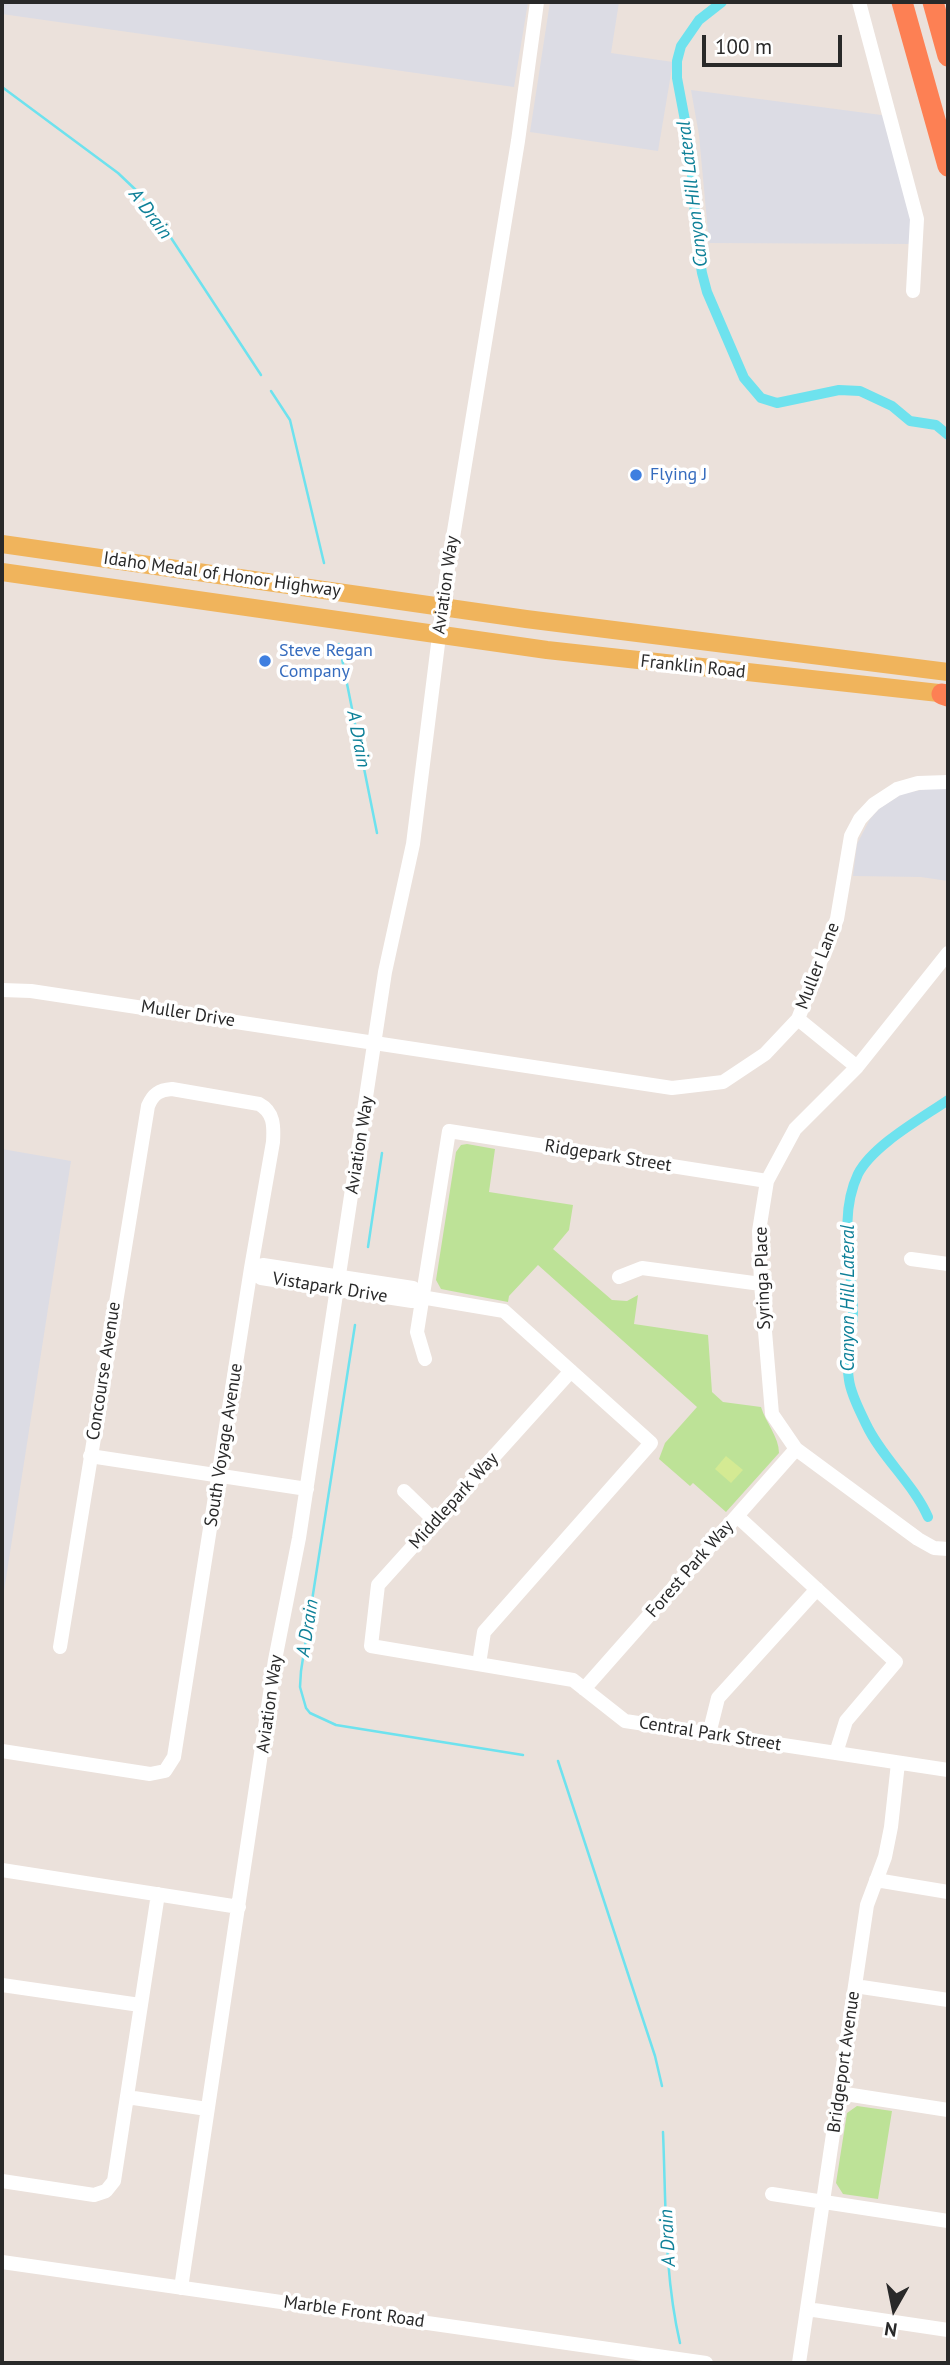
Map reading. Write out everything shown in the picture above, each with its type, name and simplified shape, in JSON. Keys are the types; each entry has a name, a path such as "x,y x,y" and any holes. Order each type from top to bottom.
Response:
{"highway":[{"path":"902,2 948,166"},
{"path":"933,2 948,56"}],"main road":[{"name":"Idaho Medal of Honor Highway","path":"2,544 442,607"},
{"path":"2,553 69,563 150,565"},
{"name":"Idaho Medal of Honor Highway","path":"2,572 439,634"},
{"name":"Franklin Road","path":"442,607 948,672"},
{"name":"Franklin Road","path":"439,634 631,660 946,695"},
{"path":"631,660 672,655 764,664 770,657 771,650"}],"street":[{"name":"Aviation Way","path":"181,2288 275,1660 307,1489 385,972 413,844 423,780 442,607 518,141 537,2"},
{"path":"859,2 917,219 913,291"},
{"name":"Muller Lane","path":"375,1042 672,1088 723,1082 765,1054 798,1019 837,919 851,836 860,819 874,804 897,789 918,783 948,782"},
{"name":"Syringa Place","path":"941,1548 918,1539 796,1449 772,1414 759,1231 767,1181 795,1129 857,1068 948,953"},
{"name":"Muller Drive","path":"2,990 44,992 375,1042"},
{"path":"798,1019 857,1068"},
{"name":"South Voyage Avenue","path":"2,1751 150,1774 165,1771 174,1757 274,1127 271,1116 265,1107 259,1104 172,1089 162,1090 152,1097"},
{"name":"Concourse Avenue","path":"60,1647 145,1119 152,1097"},
{"name":"Ridgepark Street","path":"421,1297 449,1130 767,1181"},
{"path":"911,1259 948,1264"},
{"name":"Vistapark Drive","path":"251,1268 261,1278 339,1283 412,1301 421,1297 504,1311 651,1443 484,1632 479,1664"},
{"path":"619,1277 642,1268 761,1284"},
{"path":"421,1297 417,1332 425,1359"},
{"name":"Middlepark Way","path":"371,1646 378,1585 571,1371"},
{"name":"Forest Park Way","path":"584,1689 796,1449"},
{"path":"90,1456 307,1489"},
{"path":"404,1491 435,1521"},
{"path":"737,1516 897,1662 846,1721 836,1753"},
{"path":"709,1734 718,1698 817,1589"},
{"name":"Central Park Street","path":"371,1646 573,1680 625,1721 948,1770"},
{"name":"Bridgeport Avenue","path":"799,2363 867,1905 885,1857 898,1763"},
{"path":"2,1870 240,1907"},
{"path":"876,1880 948,1892"},
{"path":"2,2181 94,2195 106,2191 114,2181 159,1894"},
{"path":"2,1985 140,2005"},
{"path":"855,1986 948,2000"},
{"path":"839,2093 948,2110"},
{"path":"127,2096 207,2109"},
{"path":"772,2194 948,2221"},
{"name":"Marble Front Road","path":"2,2262 706,2363"},
{"path":"807,2309 948,2330"}],"shaded area":[{"path":"2,2 528,2 514,87 2,14"},
{"path":"550,2 619,2 611,53 673,62 658,151 530,132"},
{"path":"691,90 889,116 917,244 709,243 699,135"},
{"path":"930,788 948,789 948,881 921,877 853,876 857,844 870,819 880,808 902,794"},
{"path":"2,1149 71,1161 2,1604"}],"green space":[{"path":"461,1145 495,1149 489,1192 573,1205 569,1230 553,1249 612,1300 627,1301 638,1295 634,1324 708,1335 712,1392 723,1402 761,1407 777,1441 779,1453 726,1512 693,1483 690,1486 659,1459 665,1443 697,1407 538,1265 509,1296 508,1302 441,1289 436,1280 456,1152"},
{"path":"726,1456 743,1470 731,1483 715,1469"},
{"path":"857,2106 892,2111 878,2199 843,2194 836,2183 847,2113"}],"waterway":[{"name":"Canyon Hill Lateral","path":"722,2 699,20 681,46 677,61 677,78 690,147 697,243 702,273 707,292 744,378 761,398 777,403 839,390 860,391 892,406 910,421 936,425 948,435"},
{"name":"A Drain","path":"2,87 118,173 138,192 261,375"},
{"name":"A Drain","path":"271,391 290,420 324,563"},
{"name":"A Drain","path":"339,644 377,833"},
{"name":"Canyon Hill Lateral","path":"928,1517 914,1493 880,1448 850,1386 848,1363 853,1311 847,1224 852,1190 865,1163 899,1133 948,1100"},
{"name":"A Drain","path":"368,1247 382,1153"},
{"name":"A Drain","path":"355,1325 301,1671 300,1687 306,1708 310,1713 336,1725 523,1755"},
{"name":"A Drain","path":"558,1761 655,2056 662,2086"},
{"name":"A Drain","path":"663,2132 668,2264 680,2343"}],"place":[{"name":"Flying J","path":"636,475"},
{"name":"Steve Regan Company","path":"265,661"}]}
